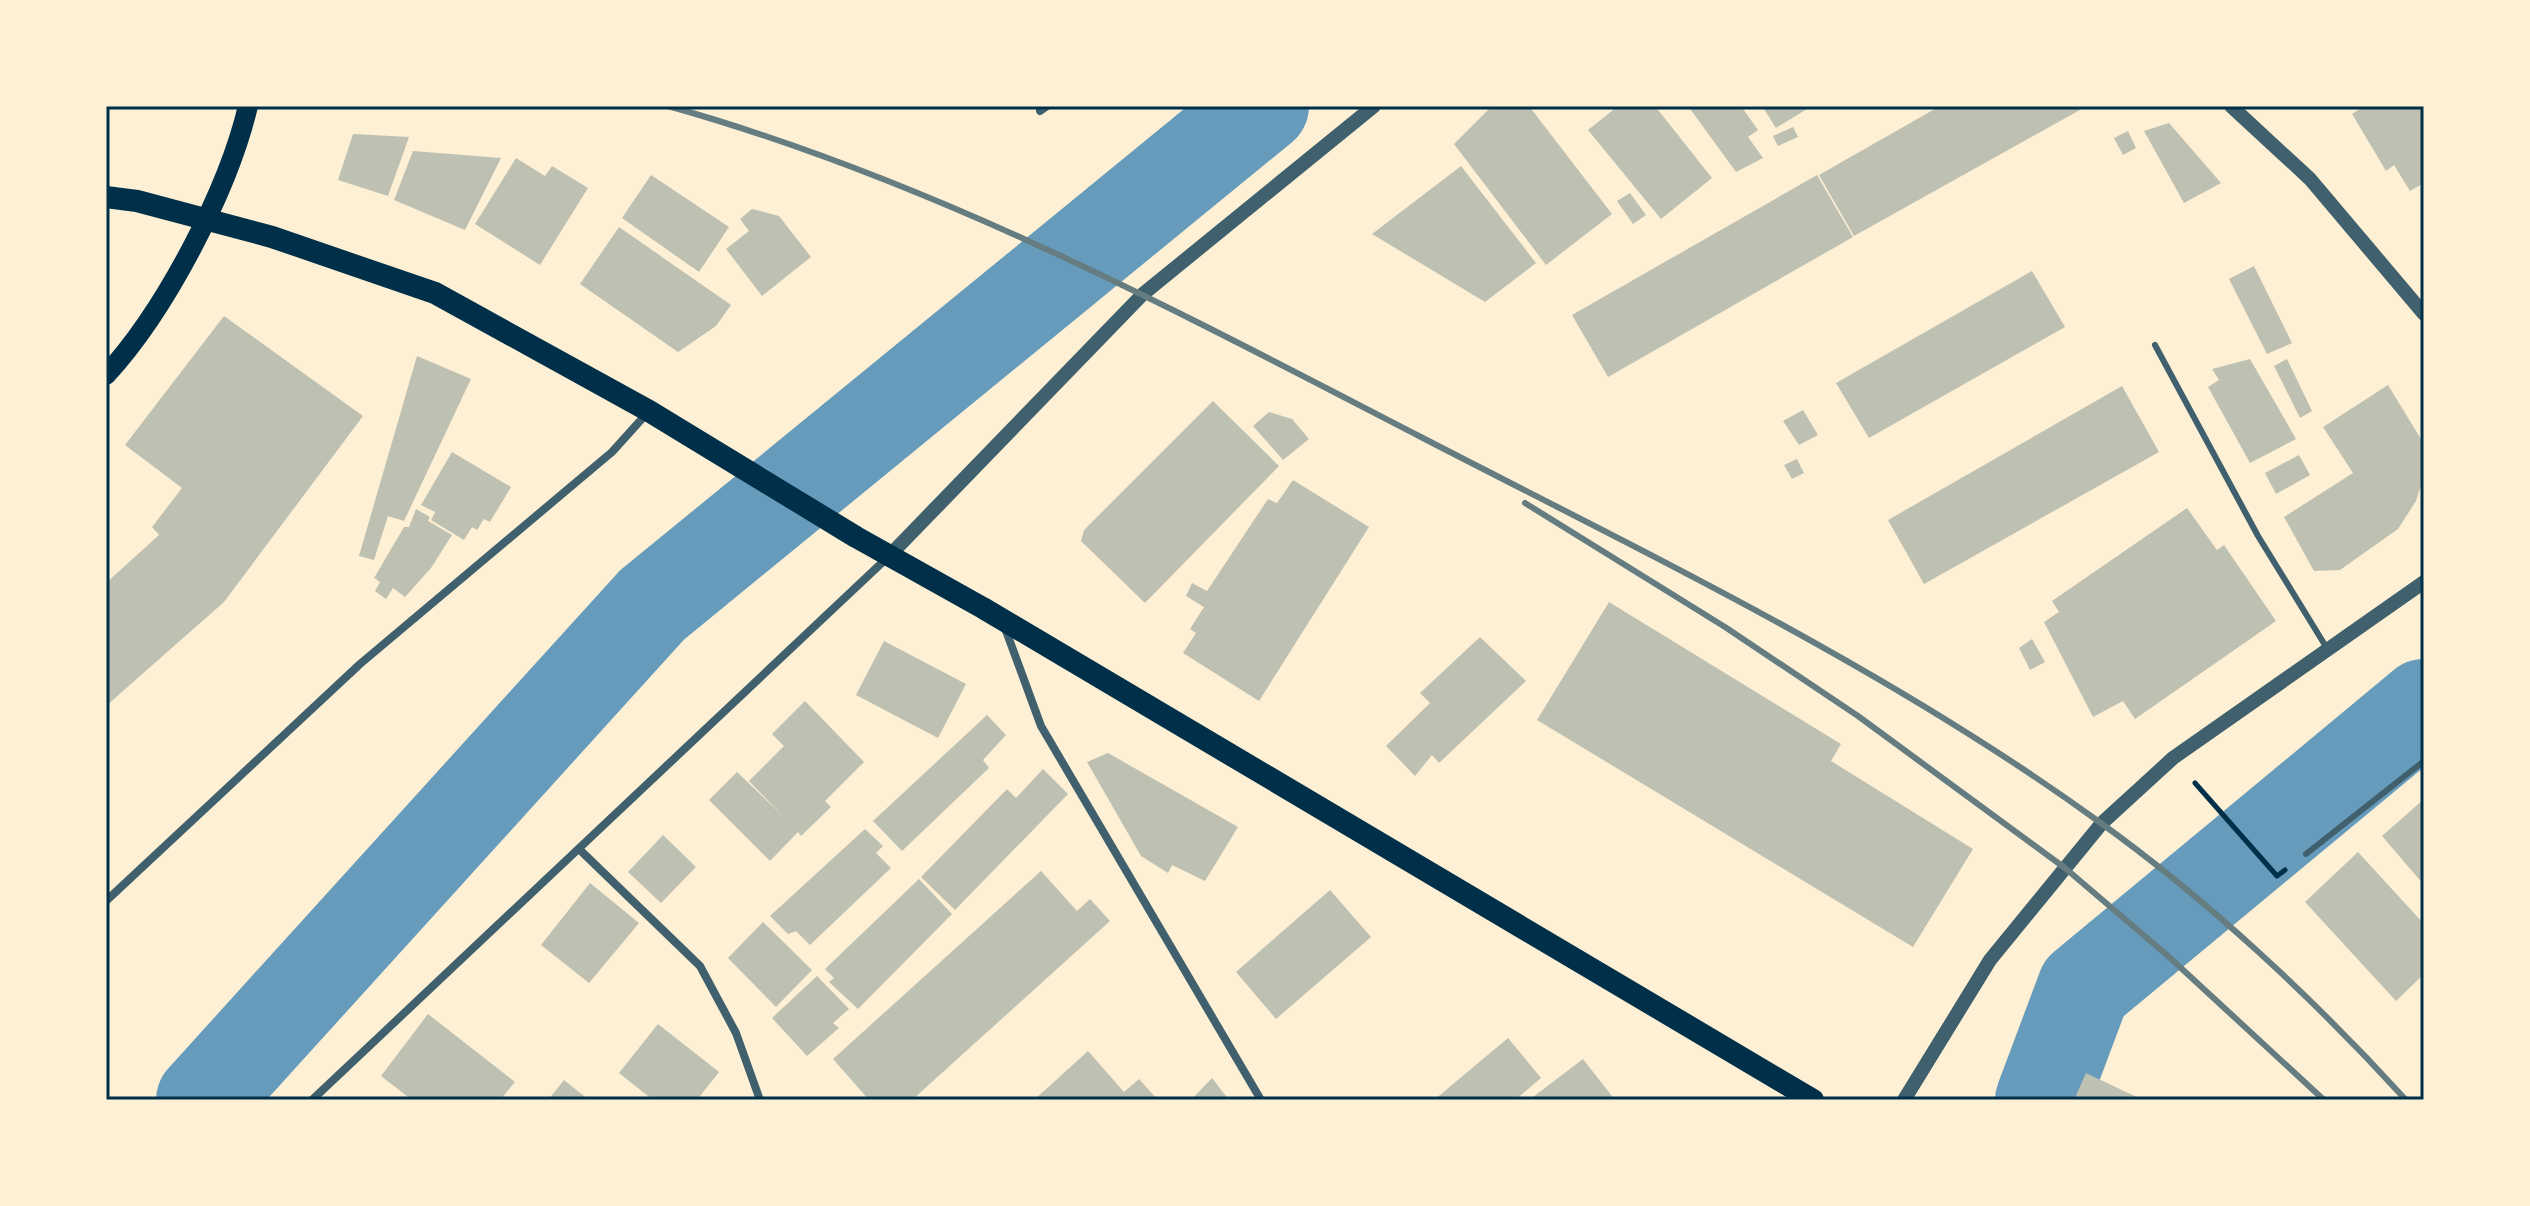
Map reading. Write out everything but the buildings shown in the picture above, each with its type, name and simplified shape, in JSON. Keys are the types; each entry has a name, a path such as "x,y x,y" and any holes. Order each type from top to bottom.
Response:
{"highway":[{"path":"106,197 137,201 272,237 435,293 649,411 856,537 891,554 1813,1100"}],"main road":[{"path":"106,375 187,261 242,132 248,106"}],"street":[{"path":"312,1100 891,554 1143,294 1374,106"},
{"path":"2231,106 2310,179 2424,314"},
{"path":"106,901 360,664 612,452 649,411"},
{"path":"1904,1100 1990,960 2102,823 2173,758 2424,582"},
{"path":"1002,620 1041,726 1261,1100"},
{"path":"580,850 700,966 736,1033 760,1100"}],"lane":[{"path":"2155,345 2258,536 2328,650"},
{"path":"2306,854 2424,761"}],"path":[{"path":"2201,790 2270,867"}],"waterway":[{"path":"203,1100 652,605 1262,106"},
{"path":"2042,1100 2084,988 2424,706"}],"railway":[{"path":"668,106 766,136 863,171 1051,252 1236,342 1592,525 1851,663 2018,765 2139,851 2220,917 2298,989 2406,1100"},
{"path":"1525,503 1725,627 1858,716 2065,868 2168,956 2324,1100"}]}
